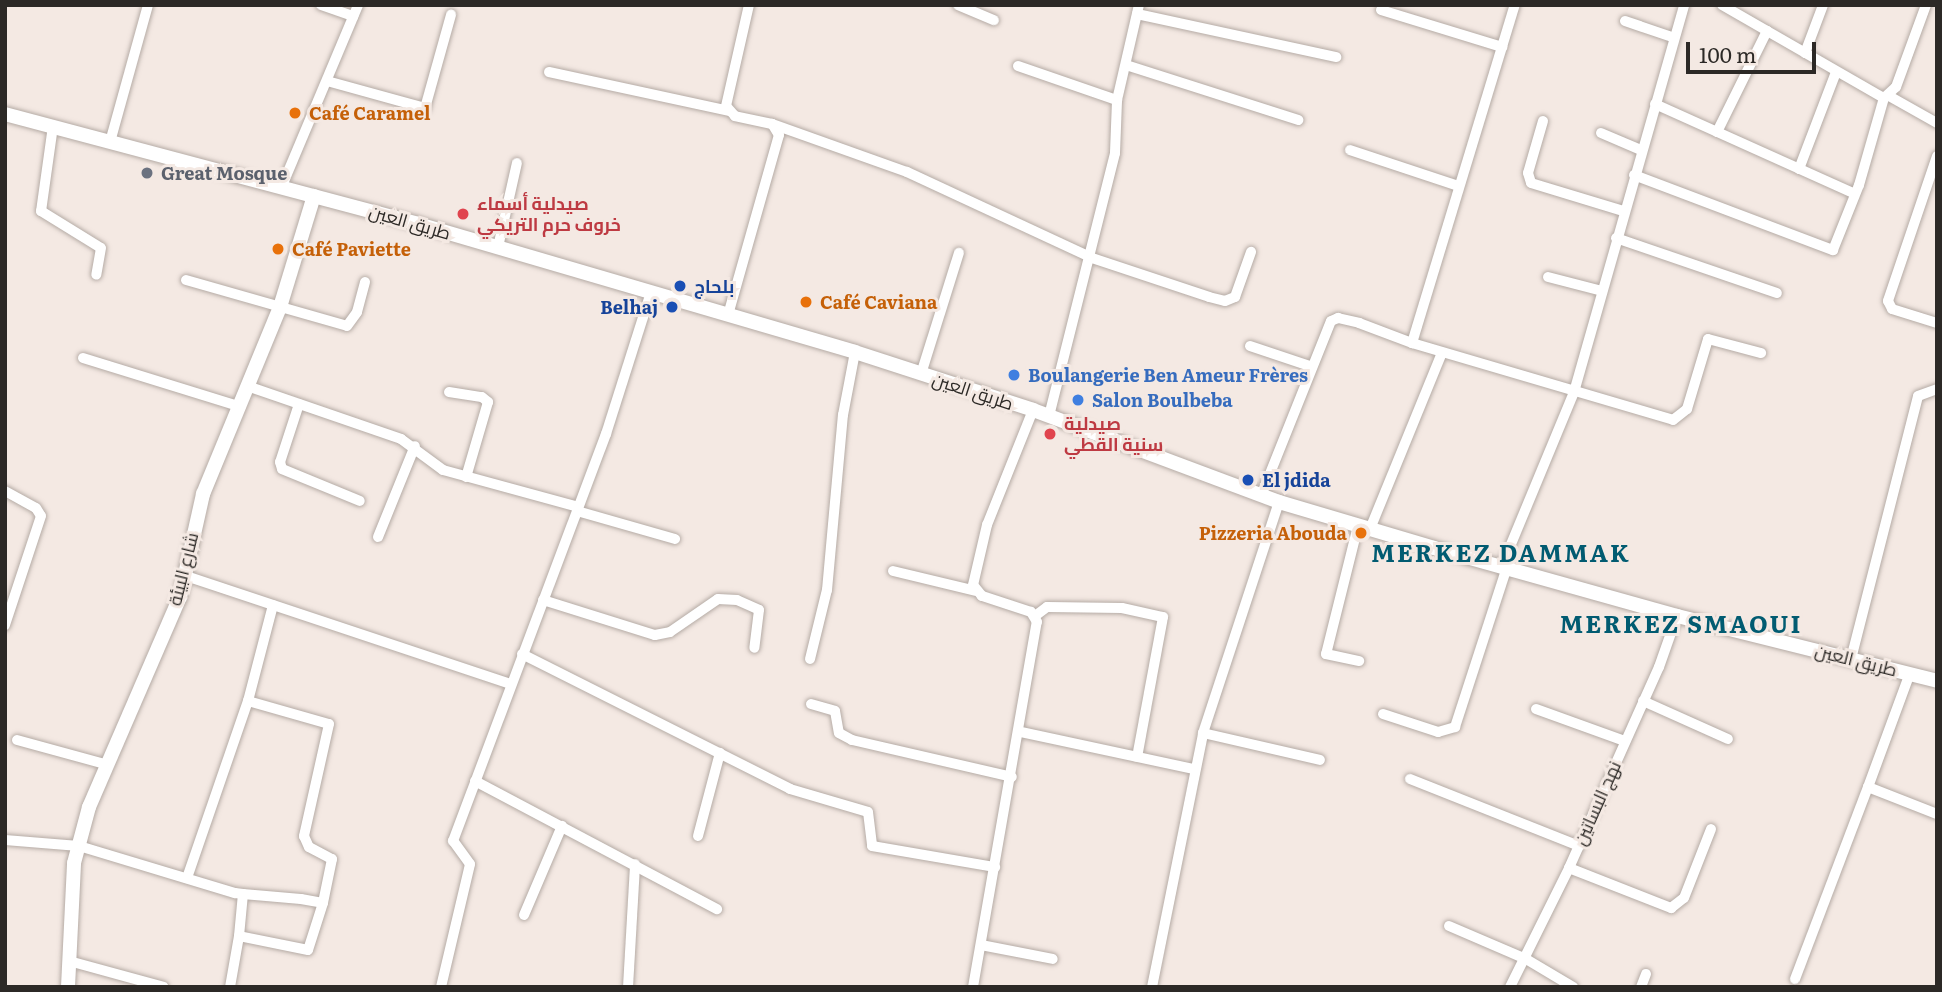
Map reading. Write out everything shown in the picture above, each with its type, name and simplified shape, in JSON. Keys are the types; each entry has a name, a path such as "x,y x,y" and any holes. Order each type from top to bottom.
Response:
{"main road":[{"name":"طريق العين","path":"5,114 282,186 855,352 1033,410 1261,496 1364,527 1676,616 1937,681"},
{"name":"شارع البيئة","path":"68,987 79,846 106,764 124,732 180,597 203,494 242,407 280,307 313,196"}],"street":[{"path":"110,142 148,5"},
{"path":"321,5 353,16"},
{"path":"282,186 358,5"},
{"path":"729,111 725,102 749,5"},
{"path":"958,5 994,20"},
{"path":"1412,344 1515,5"},
{"path":"1383,714 1438,733 1455,727 1504,567 1574,392 1672,37 1684,5"},
{"path":"1722,5 1836,72 1937,123"},
{"path":"1740,16 1744,5"},
{"path":"1805,53 1823,5"},
{"path":"1634,175 1833,250 1855,194 1886,97 1896,87 1926,5"},
{"path":"1049,416 1092,258 1115,153 1118,100 1138,10 1336,57"},
{"path":"1381,10 1502,47"},
{"path":"327,81 425,108 451,15"},
{"path":"1625,21 1672,37"},
{"path":"1717,132 1767,31"},
{"path":"1126,65 1298,120"},
{"path":"1018,66 1118,100"},
{"path":"549,72 729,111 772,124 907,172 1092,258 1225,301 1235,297 1251,252"},
{"path":"1800,169 1836,72"},
{"path":"1655,104 1855,194"},
{"path":"1543,121 1528,173 1531,183 1623,211"},
{"path":"728,315 779,135 772,124"},
{"path":"52,126 41,211 101,248 96,275"},
{"path":"1601,133 1641,150"},
{"path":"1350,150 1458,186"},
{"path":"1937,156 1888,301 1892,309 1937,323"},
{"path":"498,247 517,163"},
{"path":"1616,238 1777,293"},
{"path":"921,374 959,253"},
{"path":"1548,277 1602,291"},
{"path":"186,280 347,326 357,312 365,282"},
{"path":"441,987 470,864 453,841 578,509 651,292"},
{"path":"1261,496 1310,366 1335,318 1441,355 1676,420 1687,409 1708,339 1761,353"},
{"path":"1250,346 1310,366"},
{"path":"810,659 827,590 843,415 855,352"},
{"path":"1359,661 1326,654 1364,527 1441,355"},
{"path":"83,358 242,407"},
{"path":"250,387 415,446 428,462 466,477 675,539"},
{"path":"1851,659 1918,396 1937,389"},
{"path":"449,392 482,397 488,402 466,477"},
{"path":"299,404 282,469 360,501"},
{"path":"976,591 973,585 987,525 1033,410"},
{"path":"378,537 415,446"},
{"path":"5,491 36,508 41,516 5,625"},
{"path":"1152,987 1203,733 1279,502"},
{"path":"893,571 976,591 1035,616"},
{"path":"183,575 511,684"},
{"path":"543,600 655,635 670,632 718,599 737,600 758,607 754,648"},
{"path":"187,878 248,701 273,605"},
{"path":"1035,616 1047,607 1122,608 1163,617 1137,757"},
{"path":"973,987 1021,732 1037,634 1035,616"},
{"name":"نهج البساتين","path":"1510,987 1569,868 1643,701 1676,616"},
{"path":"522,654 790,789 868,812 869,841 877,848 995,867"},
{"path":"1795,979 1910,673"},
{"path":"239,936 308,950 323,903 332,859 309,847 304,836 329,724 248,701"},
{"path":"1643,701 1728,739"},
{"path":"811,704 835,711 839,733 852,740 1012,776"},
{"path":"1536,709 1625,741"},
{"path":"1021,732 1194,769"},
{"path":"1203,733 1320,760"},
{"path":"17,740 106,764"},
{"path":"698,836 720,753"},
{"path":"1410,779 1578,846"},
{"path":"475,781 717,909"},
{"path":"1868,787 1937,814"},
{"path":"524,915 562,825"},
{"path":"1569,868 1662,907 1674,907 1684,898 1711,829"},
{"path":"5,840 79,846 243,894 323,903"},
{"path":"628,987 635,864"},
{"path":"230,987 243,894"},
{"path":"1449,926 1526,959 1573,987"},
{"path":"981,945 1053,959"},
{"path":"69,961 163,987"},
{"path":"1641,987 1646,974"}],"place":[{"name":"Café Caramel","path":"295,113"},
{"name":"Great Mosque","path":"147,173"},
{"name":"صيدلية أسماء خروف حرم التريكي","path":"463,214"},
{"name":"Café Paviette","path":"278,249"},
{"name":"بلحاج","path":"680,286"},
{"name":"Café Caviana","path":"806,302"},
{"name":"Belhaj","path":"672,307"},
{"name":"Boulangerie Ben Ameur Frères","path":"1014,375"},
{"name":"Salon Boulbeba","path":"1078,400"},
{"name":"صيدلية سنية القطي","path":"1050,434"},
{"name":"El jdida","path":"1248,480"},
{"name":"Pizzeria Abouda","path":"1361,533"}],"district":[{"name":"MERKEZ DAMMAK","path":"1501,552"},
{"name":"MERKEZ SMAOUI","path":"1681,623"}]}
